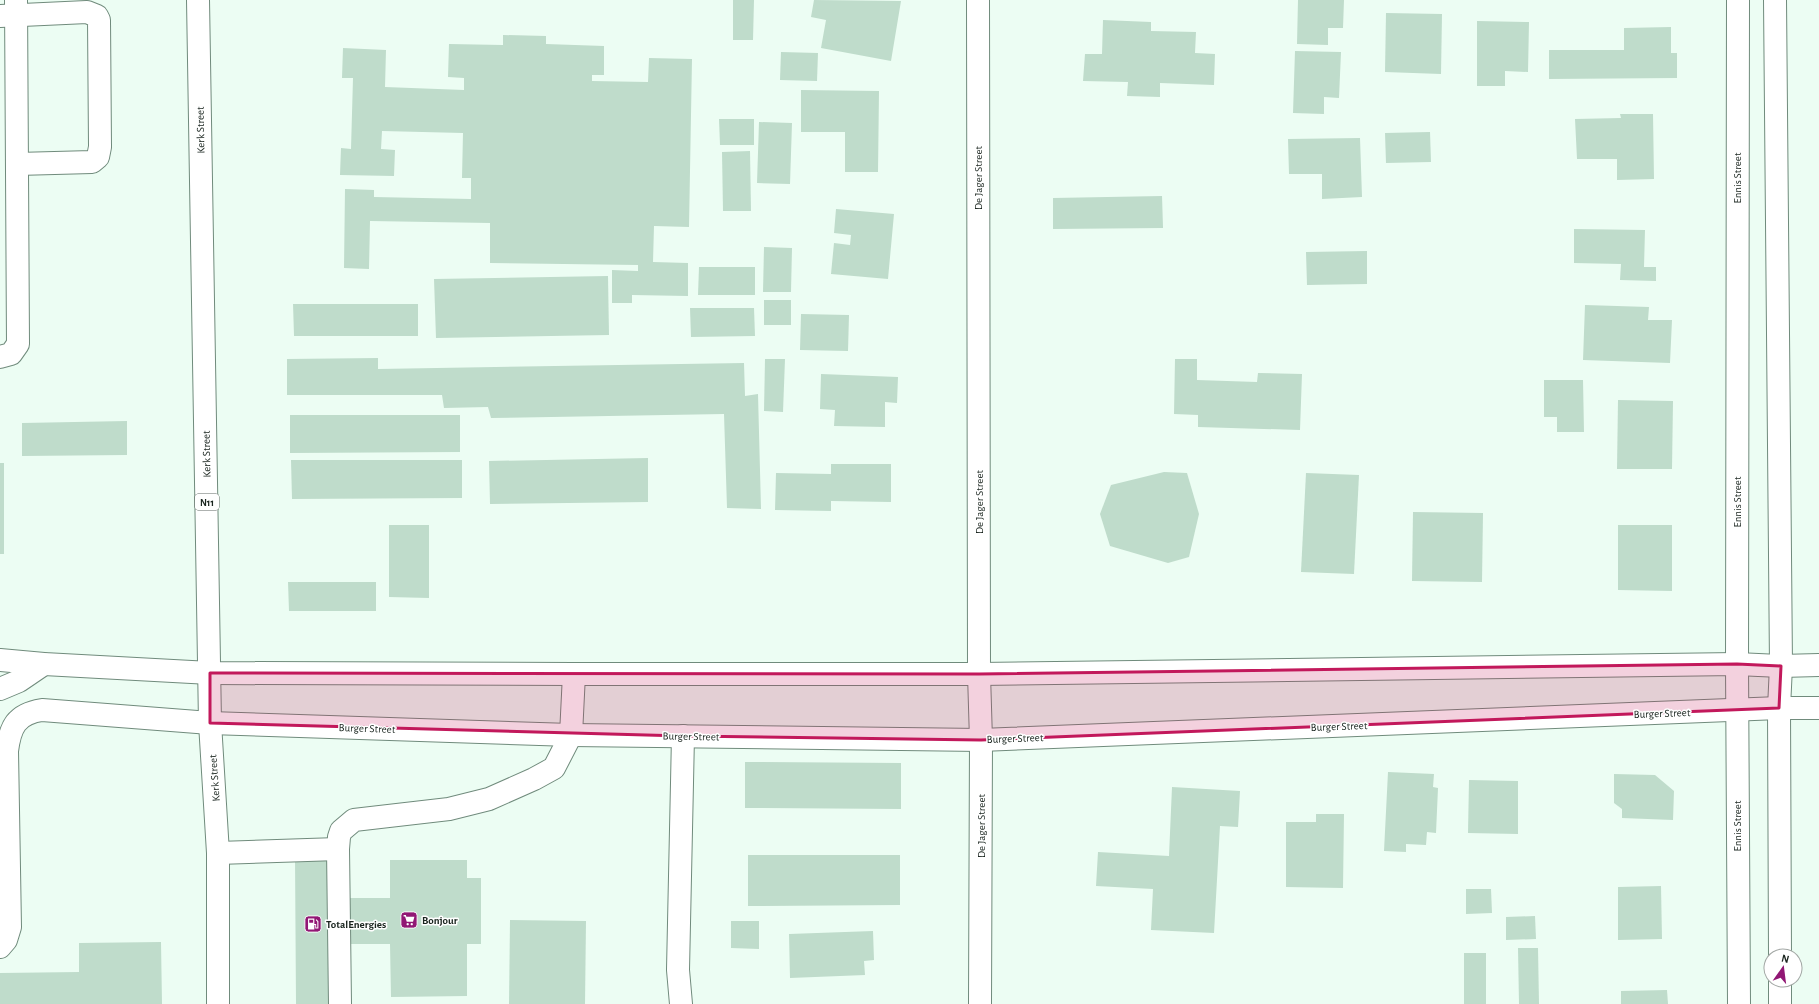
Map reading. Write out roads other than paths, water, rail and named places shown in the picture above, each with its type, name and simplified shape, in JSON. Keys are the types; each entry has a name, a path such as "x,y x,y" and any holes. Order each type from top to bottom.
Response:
{"main road":[{"name":"Kerk Street","path":"198,0 210,723 218,853 218,1004"},
{"name":"De Jager Street","path":"978,0 979,674 981,740 980,1004"},
{"name":"Ennis Street","path":"1738,0 1737,711 1739,1004"},
{"path":"1775,0 1781,666 1779,708 1780,948"},
{"path":"0,357 11,354 16,349 18,344 17,164 11,10 87,12 97,16 99,20 100,147 98,157 92,162 17,164"},
{"path":"0,660 44,664 210,673 979,674 1737,664 1781,666 1819,665"},
{"path":"0,689 19,681 44,664"},
{"path":"340,1004 338,849 339,838 342,831 354,820 449,809 489,799 534,779 554,768 571,735 574,674"},
{"name":"Burger Street","path":"0,946 6,940 10,926 4,861 4,795 9,738 14,725 22,716 33,711 53,710 210,723 571,735 981,740 1737,711 1779,708 1819,708"},
{"path":"681,1004 678,970 683,736"},
{"path":"218,853 338,849"},
{"path":"1780,988 1780,1004"}],"place":[{"name":"Bonjour","path":"409,920"},
{"name":"TotalEnergies","path":"313,924"}]}
